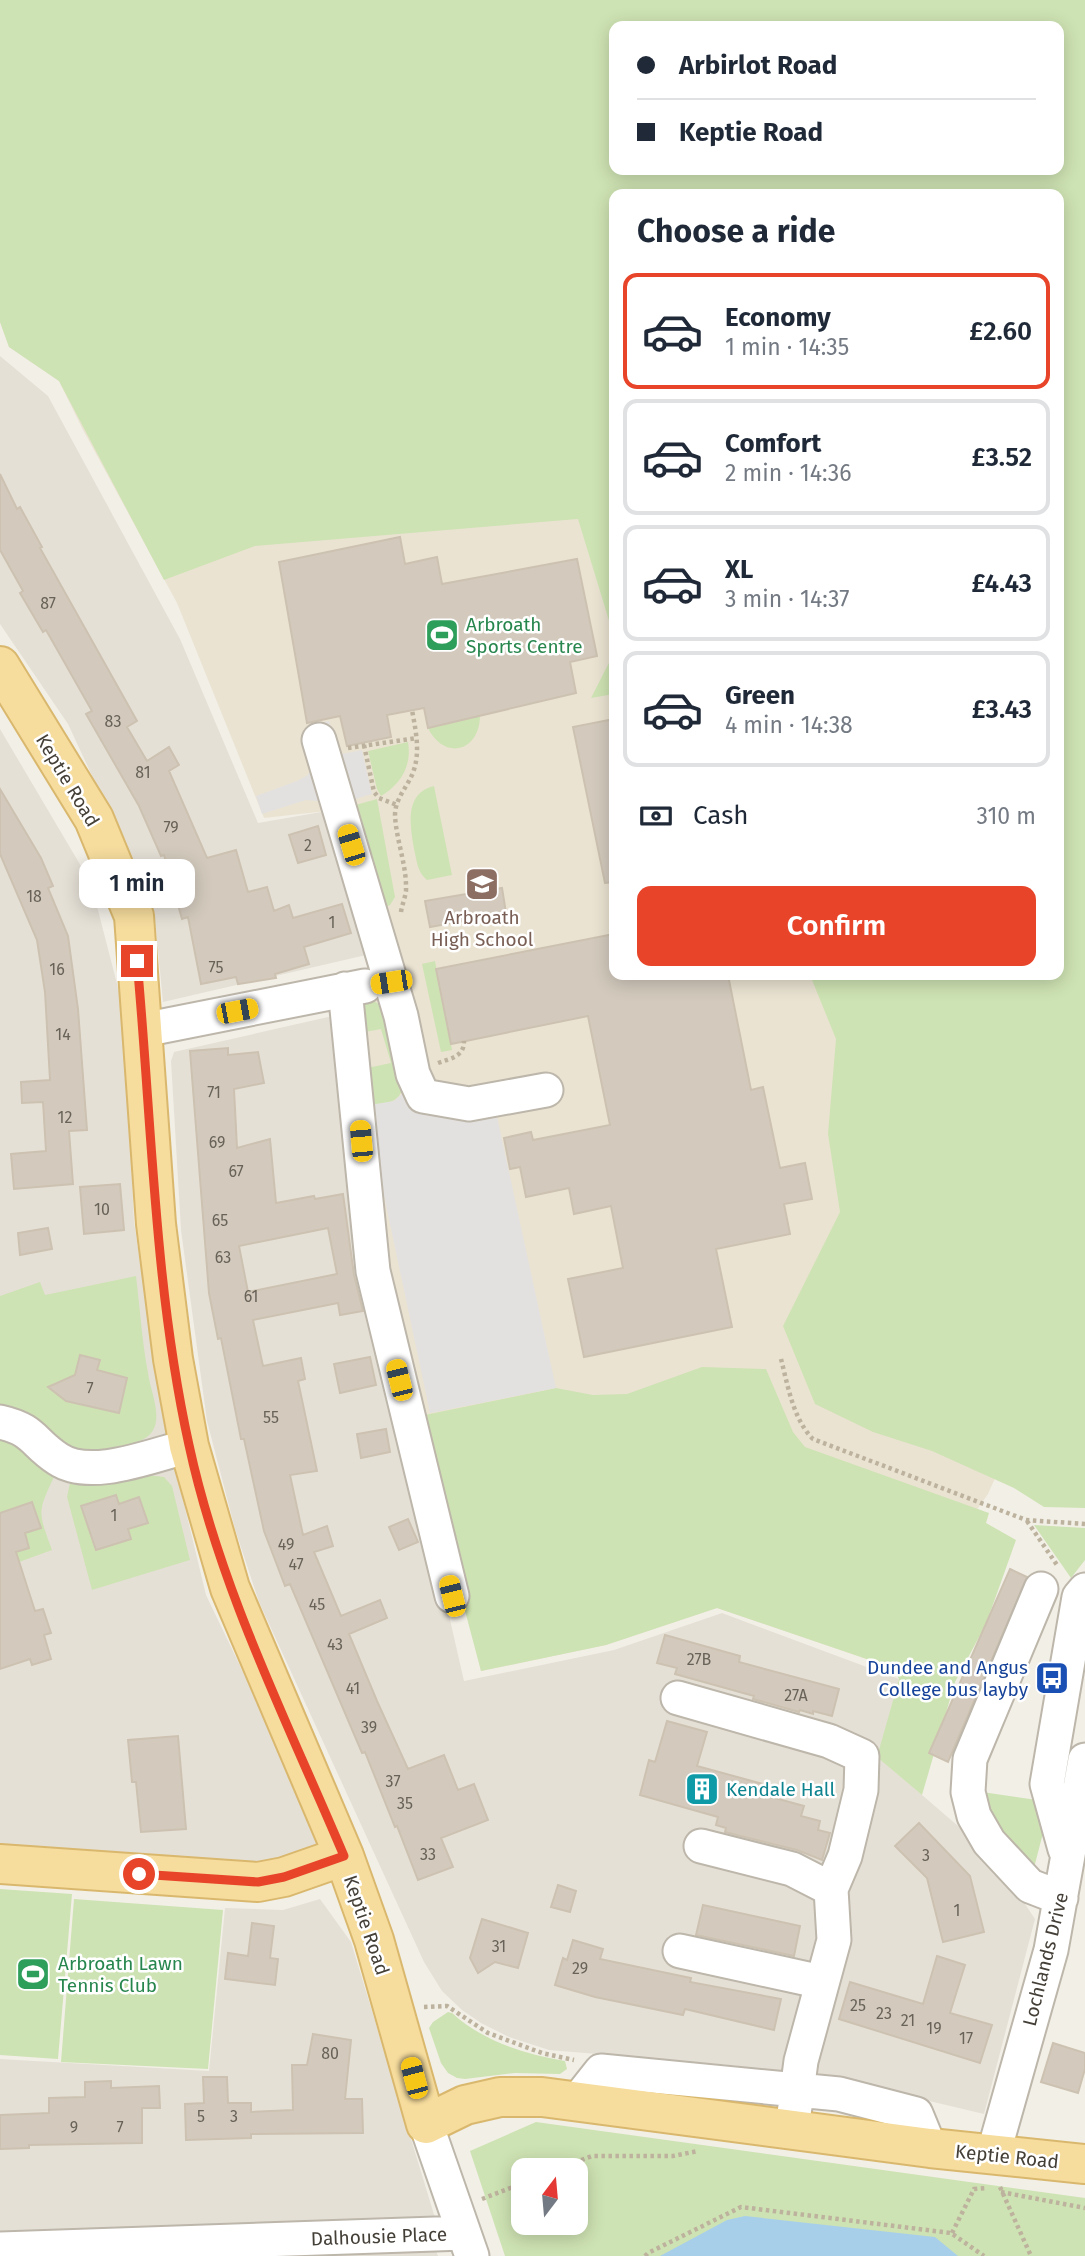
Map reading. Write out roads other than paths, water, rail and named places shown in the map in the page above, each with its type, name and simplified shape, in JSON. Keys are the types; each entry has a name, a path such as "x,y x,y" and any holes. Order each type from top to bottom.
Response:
{"main road":[{"name":"Keptie Road","path":"3,680 94,819 134,916 159,1256 173,1359 189,1447 230,1588 344,1856 374,1940 426,2124 465,2105 500,2097 542,2097 589,2086 736,2122 930,2148 998,2179 1085,2164"},
{"path":"0,1864 258,1882 284,1877 344,1856"}],"street":[{"path":"321,746 401,1016 414,1074 423,1096 469,1104 546,1090"},
{"path":"143,1030 391,982"},
{"path":"345,989 373,1271 452,1596"},
{"path":"0,1422 30,1433 66,1464 92,1469 189,1447"},
{"path":"1041,1589 970,1759 968,1792 974,1816 989,1842 1030,1886 1061,1898"},
{"path":"1068,1858 1047,1784 1082,1594"},
{"path":"678,1699 829,1741 862,1756 861,1790 845,1856 831,1889 834,1940 801,2061 792,2129"},
{"name":"Lochlands Drive","path":"998,2179 1051,1950 1085,1760"},
{"path":"701,1846 792,1869 831,1889"},
{"path":"680,1951 822,1982"},
{"name":"Keptie Road","path":"589,2086 839,2094 916,2115 930,2148"},
{"path":"426,2124 464,2233"},
{"name":"Dalhousie Place","path":"0,2249 464,2233"}],"water":[{"path":"745,2216 935,2237 958,2256 660,2256 727,2220"}],"place":[{"name":"Arbroath Sports Centre","path":"442,635"},
{"name":"Arbroath High School","path":"482,884"},
{"name":"Dundee and Angus College bus layby","path":"1052,1678"},
{"name":"Kendale Hall","path":"702,1789"},
{"name":"Arbroath Lawn Tennis Club","path":"33,1974"}]}
